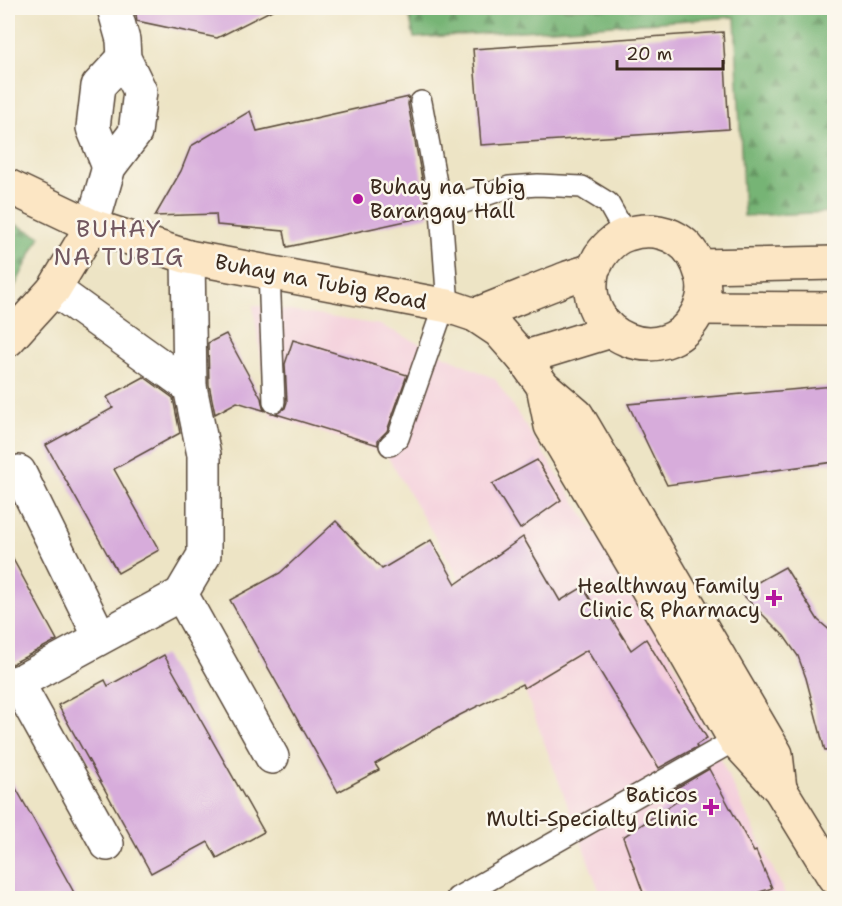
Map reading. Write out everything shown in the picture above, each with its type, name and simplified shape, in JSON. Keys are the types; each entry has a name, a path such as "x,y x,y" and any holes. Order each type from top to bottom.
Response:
{"main road":[{"name":"Buhay na Tubig Road","path":"8,186 92,226 188,257 455,309 499,331 523,358 543,387 577,415 776,754 780,789"},
{"path":"8,340 54,290 92,226"},
{"path":"643,231 661,232 677,239 691,251 700,266 704,294 700,308 693,321 682,332 661,342 639,344 610,331 601,320 590,295 593,268 606,248 626,235 643,231"},
{"path":"700,266 834,263"},
{"path":"455,309 593,268"},
{"path":"700,308 834,309"},
{"path":"523,358 610,331"},
{"name":"Buhay na Tubig Road","path":"543,387 551,426 735,740 780,789 834,877"}],"street":[{"path":"92,226 109,167 93,128 98,86 124,58 123,40 114,8"},
{"path":"107,844 12,685 181,594 204,555 204,455 190,387 188,257"},
{"path":"54,290 190,387"},
{"path":"19,472 100,637"},
{"path":"181,594 272,757"}],"lane":[{"path":"390,446 398,438 455,309 441,210 421,102"},
{"path":"441,210 509,187 538,185 582,188 608,203 626,235"},
{"path":"269,272 274,402"},
{"path":"457,898 735,740"}],"shaded area":[{"path":"253,305 380,325 495,379 657,627 787,898 602,898 524,688 386,454 270,415"}],"green space":[{"path":"408,8 834,8 834,212 744,216 735,17 414,38"},
{"path":"8,221 40,236 14,288 8,295"}],"building":[{"path":"135,8 276,8 217,38 137,21"},
{"path":"723,32 729,129 481,145 473,49"},
{"path":"409,97 408,104 429,216 287,247 284,231 217,225 216,214 155,216 181,171 191,146 250,111 257,131"},
{"path":"226,334 266,411 237,402 215,414 209,385 208,343"},
{"path":"293,340 407,375 387,431 378,440 378,445 276,414 285,408 287,402 285,364"},
{"path":"144,377 173,398 180,433 114,469 159,550 118,573 46,445 113,408 107,397"},
{"path":"834,386 834,462 667,485 628,404"},
{"path":"537,460 561,500 520,529 492,484"},
{"path":"336,521 382,569 431,540 456,584 523,537 560,601 583,587 602,619 609,615 631,650 646,639 707,738 696,745 697,747 659,768 587,650 524,688 522,684 460,715 375,764 379,770 338,792 230,600 280,573"},
{"path":"8,550 57,640 8,666"},
{"path":"785,567 818,620 834,634 834,750 825,751 798,656 784,636 740,592"},
{"path":"164,655 264,832 217,858 208,842 151,873 58,705 105,680 108,686"},
{"path":"709,769 754,852 756,851 772,888 742,898 645,898 623,837 679,800 673,790"},
{"path":"8,774 41,833 77,898 8,898"}],"place":[{"name":"Buhay na Tubig Barangay Hall","path":"358,199"},
{"name":"Healthway Family Clinic & Pharmacy","path":"774,598"},
{"name":"Baticos Multi-Specialty Clinic","path":"711,807"}],"district":[{"name":"BUHAY NA TUBIG","path":"119,243"}]}
